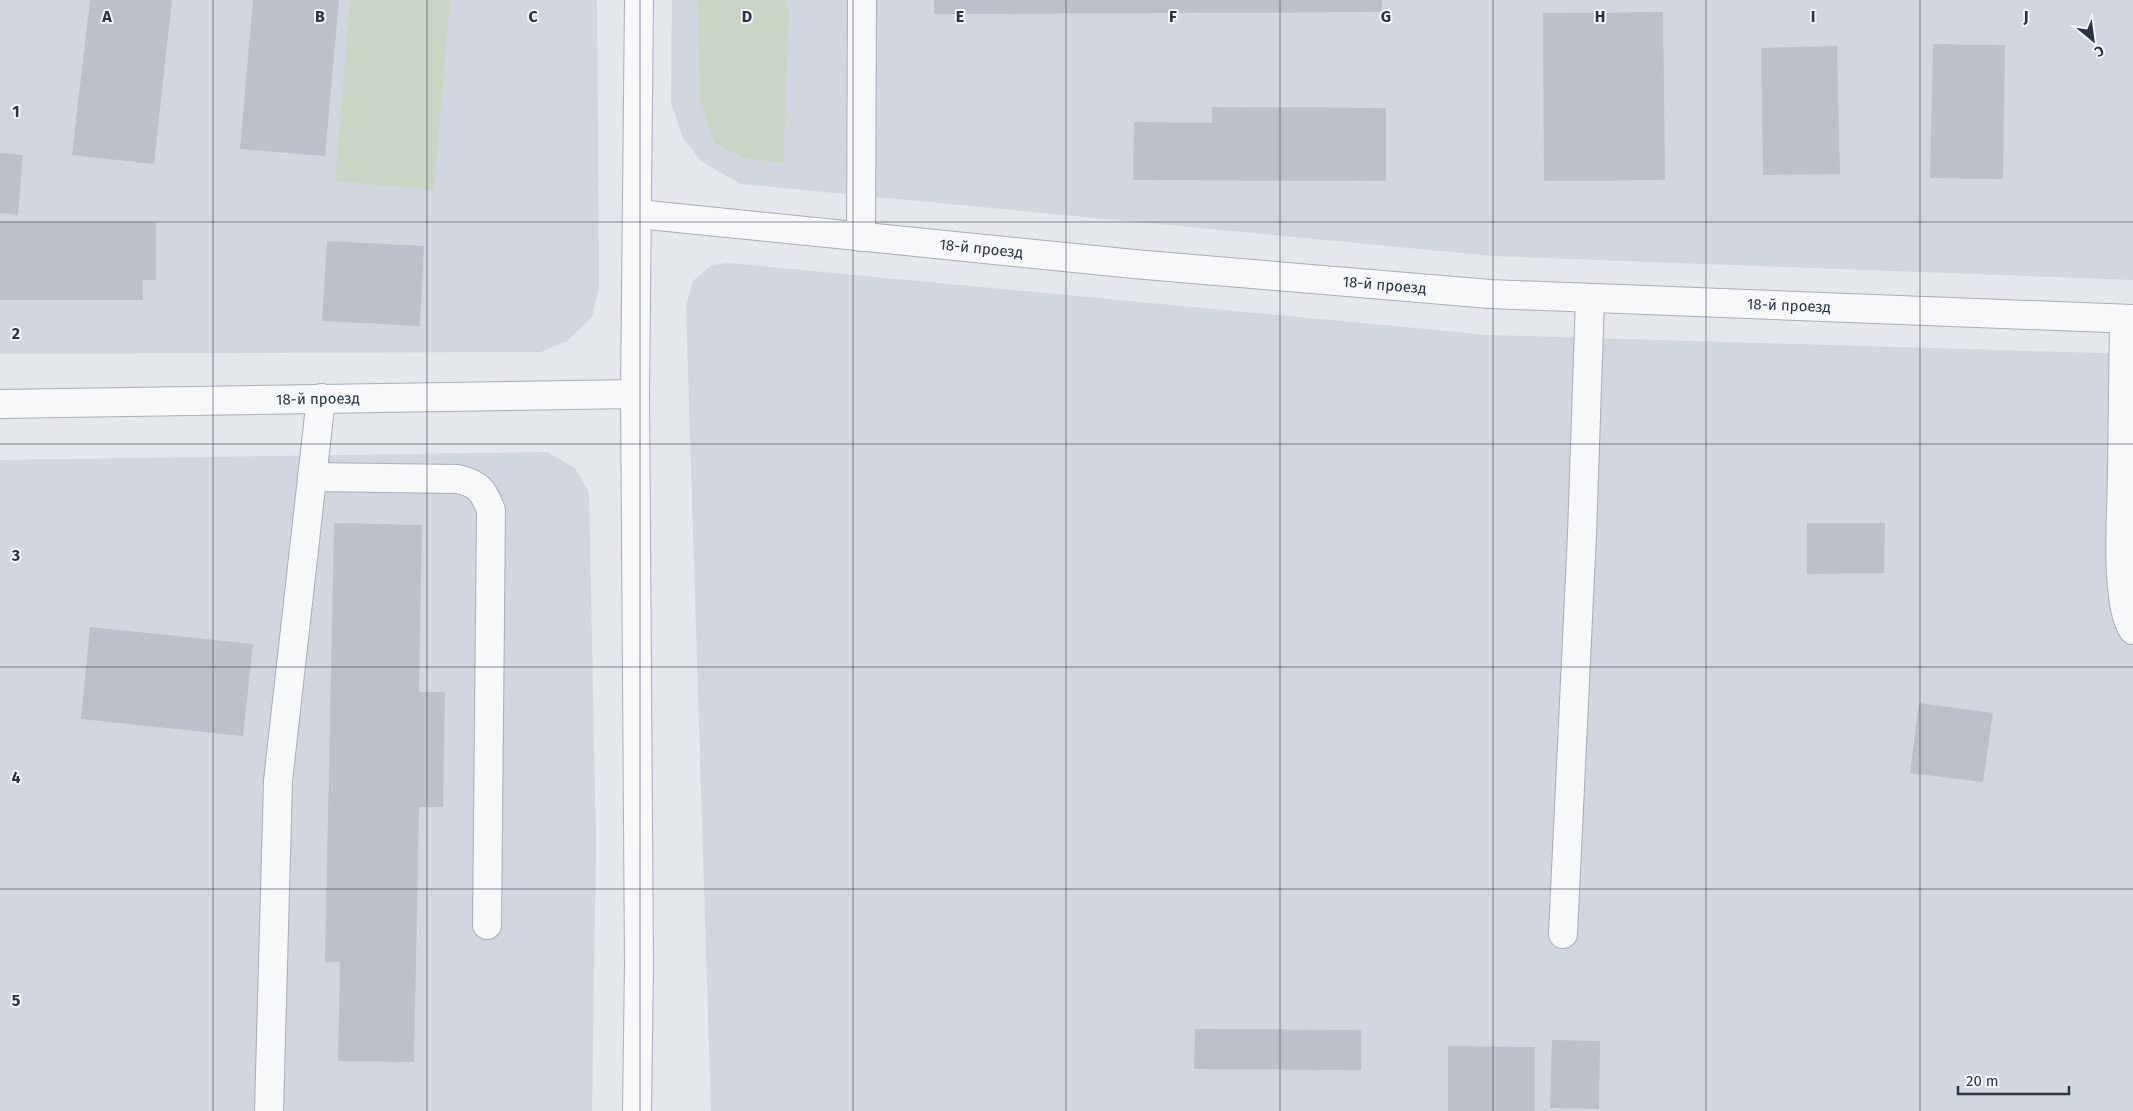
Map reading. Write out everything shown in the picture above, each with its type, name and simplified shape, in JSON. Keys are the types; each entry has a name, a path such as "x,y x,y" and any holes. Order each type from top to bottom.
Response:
{"street":[{"path":"637,1111 639,964 635,394 639,0"},
{"path":"861,237 862,0"},
{"name":"18-й проезд","path":"638,214 1134,264 1441,290 1590,298 2128,319"},
{"path":"1563,934 1582,534 1590,298"},
{"path":"2128,319 2122,555 2123,596 2129,624 2133,630"},
{"name":"18-й проезд","path":"0,404 635,394"},
{"path":"269,1111 278,781 321,398"},
{"path":"312,477 458,479 470,482 483,491 491,510 487,925"}],"shaded area":[{"path":"0,0 597,0 599,287 592,317 567,341 541,352 0,354"},
{"path":"672,0 2133,0 2133,280 1493,256 740,184 701,161 683,138 671,103"},
{"path":"729,263 1488,335 2133,354 2133,1111 711,1111 686,307 693,281 711,265"},
{"path":"547,452 575,468 589,492 596,843 592,1111 0,1111 0,460"}],"green space":[{"path":"350,0 450,0 434,190 335,181"},
{"path":"698,0 785,0 789,12 783,163 744,158 714,143 700,99"}],"building":[{"path":"90,0 172,0 154,164 72,155"},
{"path":"253,0 339,0 325,156 240,149"},
{"path":"934,0 1382,0 1382,12 934,14"},
{"path":"1663,12 1665,180 1544,181 1543,13"},
{"path":"1933,44 2005,45 2003,179 1930,178"},
{"path":"1837,46 1840,174 1763,175 1761,48"},
{"path":"1212,107 1386,108 1386,181 1133,180 1134,122 1212,123"},
{"path":"0,153 23,155 18,215 0,213"},
{"path":"0,222 156,222 156,280 143,280 143,300 0,300"},
{"path":"327,241 424,246 420,326 322,321"},
{"path":"334,523 422,525 419,692 445,692 443,807 419,807 414,1062 338,1061 340,962 325,962"},
{"path":"1807,523 1885,523 1884,573 1807,574"},
{"path":"90,627 253,644 243,736 81,719"},
{"path":"1919,703 1993,713 1983,782 1910,773"},
{"path":"1195,1029 1361,1030 1361,1070 1194,1069"},
{"path":"1552,1040 1600,1041 1599,1109 1550,1108"},
{"path":"1448,1046 1535,1047 1535,1111 1448,1111"}]}
